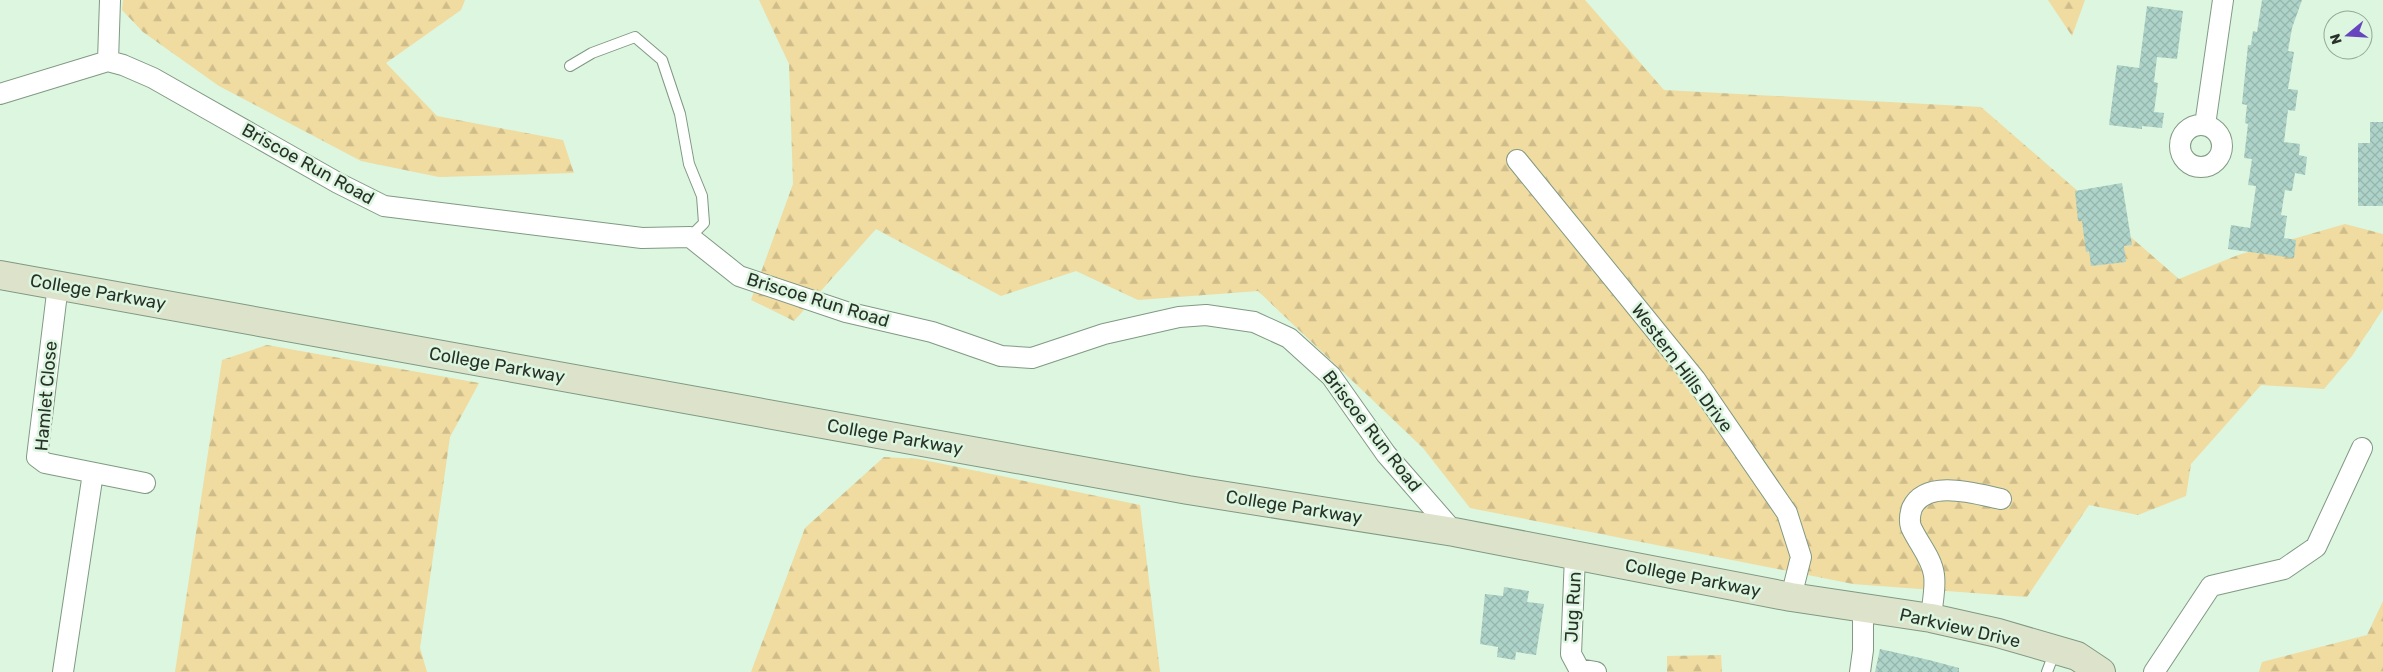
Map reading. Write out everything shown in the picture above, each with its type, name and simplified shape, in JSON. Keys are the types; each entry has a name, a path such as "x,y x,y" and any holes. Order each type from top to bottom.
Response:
{"street":[{"path":"0,94 103,62 110,0"},
{"path":"2205,125 2223,0"},
{"name":"Briscoe Run Road","path":"103,62 123,65 152,78 338,183 384,206 642,238 690,237 738,276 846,312 932,332 1001,356 1032,358 1104,334 1179,317 1206,315 1254,322 1290,338 1331,376 1386,454 1454,532"},
{"name":"Western Hills Drive","path":"1517,160 1695,379 1787,513 1801,557 1791,597"},
{"name":"College Parkway","path":"0,274 1188,490 1454,532 1791,597"},
{"name":"Hamlet Close","path":"58,285 37,457 45,463 145,483"},
{"path":"2154,672 2211,586 2284,569 2316,547 2362,448"},
{"path":"63,672 93,473"},
{"path":"1931,618 1934,575 1929,561 1910,525 1910,514 1914,504 1923,496 1952,490 2001,499"},
{"name":"Jug Run","path":"1575,556 1571,654 1579,669 1596,672"},
{"name":"Parkview Drive","path":"1791,597 1931,618 1998,633 2051,662 2077,656 2101,672"},
{"path":"1860,672 1863,650 1863,608"}],"lane":[{"path":"570,66 592,53 635,37 662,60 680,114 689,164 702,196 704,223 690,237"}],"green space":[{"path":"123,0 465,0 461,10 386,63 437,116 563,140 574,173 439,177 361,161 219,86 143,32 122,10"},
{"path":"759,0 1585,0 1664,90 1981,107 2179,279 2238,255 2345,224 2383,234 2383,309 2352,356 2324,389 2261,385 2191,464 2186,496 2138,515 2089,505 2027,597 1853,584 1470,508 1423,448 1258,291 1138,300 1076,271 1001,296 876,229 794,321 751,300 793,184 789,64"},
{"path":"2048,0 2085,0 2072,36"},
{"path":"267,345 479,383 450,437 420,648 427,672 175,672 222,360"},
{"path":"884,457 919,459 1140,505 1160,672 751,672 805,528"},
{"path":"2383,601 2383,672 2259,672 2262,662 2367,635"},
{"path":"1721,655 1722,672 1667,672 1667,656"}],"building":[{"path":"2262,0 2302,0 2292,28 2288,51 2294,52 2288,89 2298,90 2295,111 2288,110 2284,142 2300,144 2299,155 2307,157 2305,175 2295,173 2292,191 2285,190 2281,215 2287,216 2284,238 2296,240 2294,258 2228,249 2231,225 2250,228 2256,186 2248,185 2252,159 2244,158 2248,124 2245,123 2247,105 2242,104 2248,45 2251,45 2253,31 2257,32"},
{"path":"2147,6 2183,11 2177,59 2157,57 2154,82 2158,83 2154,112 2164,113 2162,128 2142,126 2142,129 2109,125 2117,65 2139,68"},
{"path":"2370,122 2383,122 2383,206 2358,206 2358,143 2370,143"},
{"path":"2122,183 2132,245 2124,246 2126,262 2091,266 2089,251 2086,252 2082,221 2078,221 2075,191"},
{"path":"1504,587 1529,591 1527,602 1544,604 1536,655 1516,652 1515,660 1497,657 1498,647 1480,644 1485,594 1503,596"},
{"path":"1880,649 1959,668 1959,672 1875,672"}]}
